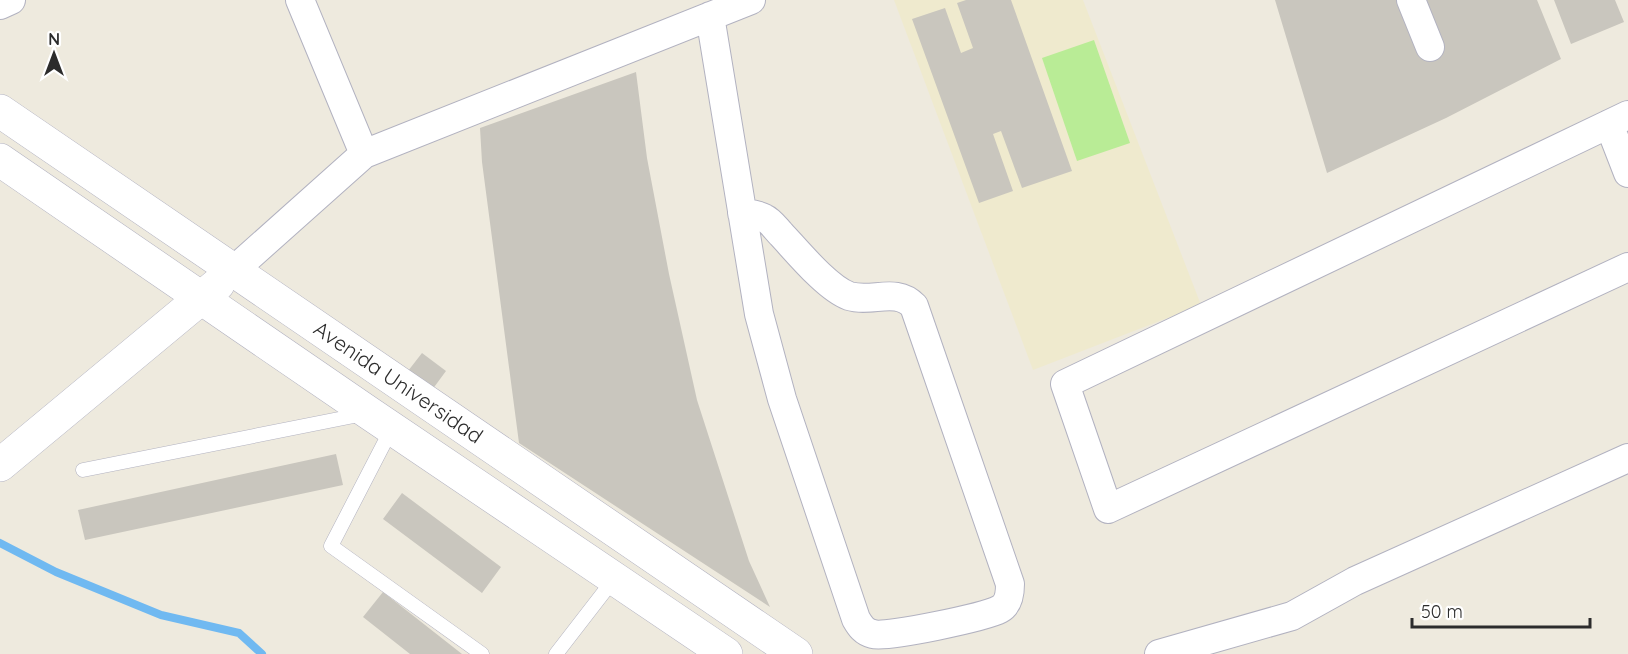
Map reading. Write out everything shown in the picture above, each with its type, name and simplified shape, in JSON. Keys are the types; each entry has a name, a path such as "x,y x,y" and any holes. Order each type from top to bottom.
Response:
{"street":[{"path":"0,5 11,0"},
{"path":"300,0 364,154"},
{"path":"0,465 234,270 364,154 751,0"},
{"path":"1412,0 1430,47"},
{"path":"710,16 742,213 759,314 782,399 859,625 869,633 882,635 951,623 1001,609 1009,597 1010,584 914,306 900,296 859,298 840,292 813,268 766,218 742,213"},
{"name":"Avenida Universidad","path":"0,111 796,654"},
{"path":"1628,173 1619,119 1065,384 1108,509 1628,267"},
{"name":"Avenida Universidad","path":"0,160 380,421 726,654"},
{"path":"1159,654 1292,616 1355,580 1628,458"}],"lane":[{"path":"83,470 380,421"},
{"path":"380,421 331,546 482,654"},
{"path":"556,654 614,579"}],"shaded area":[{"path":"894,0 1083,0 1201,305 1033,370"}],"green space":[{"path":"1094,40 1130,143 1077,161 1042,58"}],"building":[{"path":"966,0 1011,0 1072,171 1022,188 1001,131 993,134 1013,191 979,203 912,19 945,8 961,53 973,48 957,3"},
{"path":"1275,0 1537,0 1561,59 1446,118 1327,173"},
{"path":"1554,0 1615,0 1624,22 1571,44"},
{"path":"636,72 647,158 669,274 697,400 749,561 770,607 519,443 482,162 480,128"},
{"path":"422,353 446,371 432,390 408,371"},
{"path":"336,454 343,485 85,540 78,510"},
{"path":"402,493 501,567 482,593 383,519"},
{"path":"383,592 462,654 410,654 363,617"}],"waterway":[{"path":"0,543 56,572 161,615 239,633 262,654"}]}
